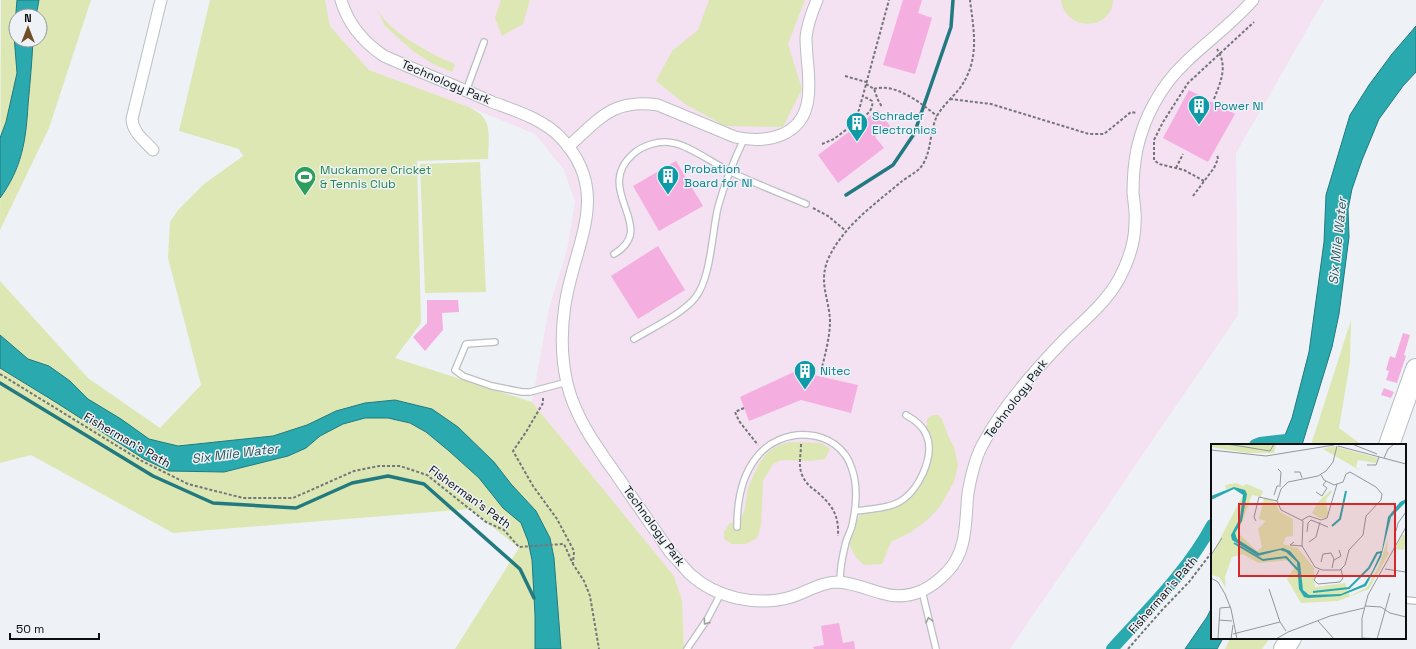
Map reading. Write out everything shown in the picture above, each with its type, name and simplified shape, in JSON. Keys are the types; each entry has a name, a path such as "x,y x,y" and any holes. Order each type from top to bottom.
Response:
{"highway":[{"path":"1389,444 1416,369"},
{"path":"1284,649 1290,639"}],"street":[{"path":"153,150 136,133 132,119 161,0"},
{"name":"Technology Park","path":"341,0 348,18 355,30 373,49 397,62 542,123 568,146 583,173 588,196 588,211 585,228 565,304 562,347 567,382 577,412 592,440 670,552 691,575 706,586 721,593 746,600 758,601 781,600 829,583 840,582 852,584 889,596 905,596 922,591 932,586 949,571 959,555 965,533 968,495 973,470 985,439 997,420 1030,378 1064,340 1101,304 1120,277 1128,259 1135,232 1136,219 1133,177 1137,148 1142,131 1152,108 1164,88 1184,64 1253,0"},
{"path":"568,146 603,116 621,106 634,103 658,105 735,137 763,140 779,136 794,127 801,119 808,100 806,38 816,0"}],"lane":[{"path":"466,91 484,42"},
{"path":"634,339 679,312 695,298 703,282 707,269 718,209 729,171 744,139"},
{"path":"614,254 625,246 630,234 630,218 620,195 620,173 623,165 634,153 653,144 673,143 680,145 729,171 806,204"},
{"path":"495,342 466,344 455,370 464,376 507,390 522,392 567,382"},
{"path":"855,511 897,504 917,485 928,456 928,445 922,427 915,420 906,415"},
{"path":"737,528 738,503 744,480 749,468 762,450 777,440 792,435 816,437 833,442 845,454 854,475 855,511 843,555 840,582"},
{"path":"922,591 936,649"},
{"path":"687,649 711,615 721,593"},
{"path":"1406,600 1416,602"}],"path":[{"path":"822,144 834,139 847,129 859,110 889,0"},
{"path":"821,371 828,340 830,322 824,280 825,266 837,243 846,231 861,216 907,177 920,168 927,157 932,130 937,116 960,89 968,76 972,64 975,50 974,25 970,0"},
{"path":"1204,181 1184,170 1159,164 1154,160 1154,140 1163,122 1188,83 1254,22"},
{"path":"1212,39 1220,54 1224,68 1219,88 1214,99"},
{"path":"845,76 866,83 874,88 882,107"},
{"path":"874,88 886,87 908,94 937,116"},
{"path":"855,118 858,121 872,109 872,101 863,96"},
{"path":"950,99 991,104 1090,134 1104,134 1131,112 1142,114"},
{"path":"1176,168 1183,154"},
{"path":"1192,196 1216,163 1218,159 1217,154"},
{"path":"806,204 828,216 846,231"},
{"name":"Fisherman's Path","path":"0,374 140,460 188,484 243,498 293,498 354,471 379,466 400,466 427,475 486,522 504,530 519,547 564,544 572,563 584,581 590,596 599,649"},
{"path":"544,388 543,403 513,451 533,486 560,525 574,551 572,563"},
{"path":"744,408 735,412 739,421 762,450"},
{"path":"800,435 800,467 802,475 808,484 832,506 836,518 838,539"},
{"name":"Fisherman's Path","path":"1128,649 1189,582 1211,553"}],"shaded area":[{"path":"325,0 1324,0 1236,153 1238,315 1010,649 684,649 682,600 674,576 532,402 549,308 567,250 575,202 564,170 535,134 469,107 369,70 330,26"}],"green space":[{"path":"1,0 91,0 49,128 0,230"},
{"path":"210,0 325,0 330,26 369,70 469,107 479,113 485,120 489,136 488,159 417,161 421,323 395,358 532,402 674,576 682,600 684,649 455,649 519,548 470,509 173,533 31,455 0,463 0,281 88,378 160,428 201,385 168,258 170,222 178,210 204,184 243,156 239,149 179,131"},
{"path":"501,0 530,0 523,24 502,36 495,18"},
{"path":"709,0 805,0 788,44 802,89 783,127 725,126 685,104 656,81 672,51 698,30"},
{"path":"1061,0 1113,0 1111,10 1105,18 1088,24 1071,18 1064,10"},
{"path":"375,6 389,24 410,41 455,64 452,72 433,64 413,51 385,26"},
{"path":"480,162 486,292 425,293 420,164"},
{"path":"1351,320 1350,362 1339,428 1361,444 1311,444"},
{"path":"932,415 938,415 942,419 954,447 958,465 954,482 939,508 927,520 911,532 891,542 882,564 864,565 855,556 848,542 853,527 862,512 892,504 913,487 926,464 927,419"},
{"path":"792,442 821,443 830,449 825,459 810,461 782,460 773,464 763,481 761,525 757,538 746,544 732,544 724,539 724,532 730,523 739,521 742,517 745,509 749,485 764,456 773,448"},
{"path":"1230,639 1269,639 1262,649 1225,649"}],"water":[{"path":"17,0 39,0 38,8 16,8"},
{"name":"Six Mile Water","path":"1416,26 1416,72 1403,86 1379,119 1352,189 1348,209 1349,237 1339,314 1332,347 1302,444 1281,444 1292,418 1309,352 1324,242 1326,195 1350,115 1369,85 1392,54"},
{"path":"15,48 33,48 26,130 22,153 13,176 0,198 0,138 6,122 17,73"},
{"name":"Six Mile Water","path":"0,335 28,359 49,366 70,381 88,399 121,419 149,439 178,446 273,436 307,425 336,411 365,403 395,400 432,409 458,427 494,462 511,484 536,511 550,538 554,558 561,649 535,649 532,560 528,541 521,523 503,508 479,478 426,432 410,423 388,418 365,418 343,424 320,436 306,448 288,456 224,472 169,471 144,459 0,368"},
{"path":"1211,609 1211,639 1222,639 1217,649 1185,649"}],"building":[{"path":"903,0 922,0 918,13 932,18 915,74 883,65"},
{"name":"Power NI","path":"1189,90 1235,114 1208,162 1163,138"},
{"name":"Schrader Electronics","path":"878,110 890,126 875,137 884,148 838,183 818,155"},
{"name":"Probation Board for NI","path":"676,161 703,206 659,231 633,186"},
{"path":"658,246 685,290 638,319 611,276"},
{"path":"427,300 458,300 459,312 442,313 443,330 425,351 413,337 427,323"},
{"path":"1403,333 1410,335 1404,355 1406,356 1397,383 1386,380 1389,371 1386,370 1390,356 1395,358"},
{"name":"Nitec","path":"796,371 858,385 851,413 801,400 749,421 740,397"},
{"path":"1384,388 1394,392 1391,398 1381,395"},
{"path":"839,623 843,643 854,641 855,649 814,649 813,647 824,645 821,626"}],"waterway":[{"path":"846,195 893,165 914,134 951,27 953,0"},
{"path":"0,383 153,476 213,503 296,508 352,483 388,476 424,484 520,569 534,598"},
{"path":"1258,444 1295,439"},
{"path":"1112,649 1179,575 1211,527"}],"place":[{"name":"Power NI","path":"1199,126"},
{"name":"Schrader Electronics","path":"857,142"},
{"name":"Muckamore Cricket & Tennis Club","path":"305,196"},
{"name":"Probation Board for NI","path":"668,196"},
{"name":"Nitec","path":"805,390"}]}
